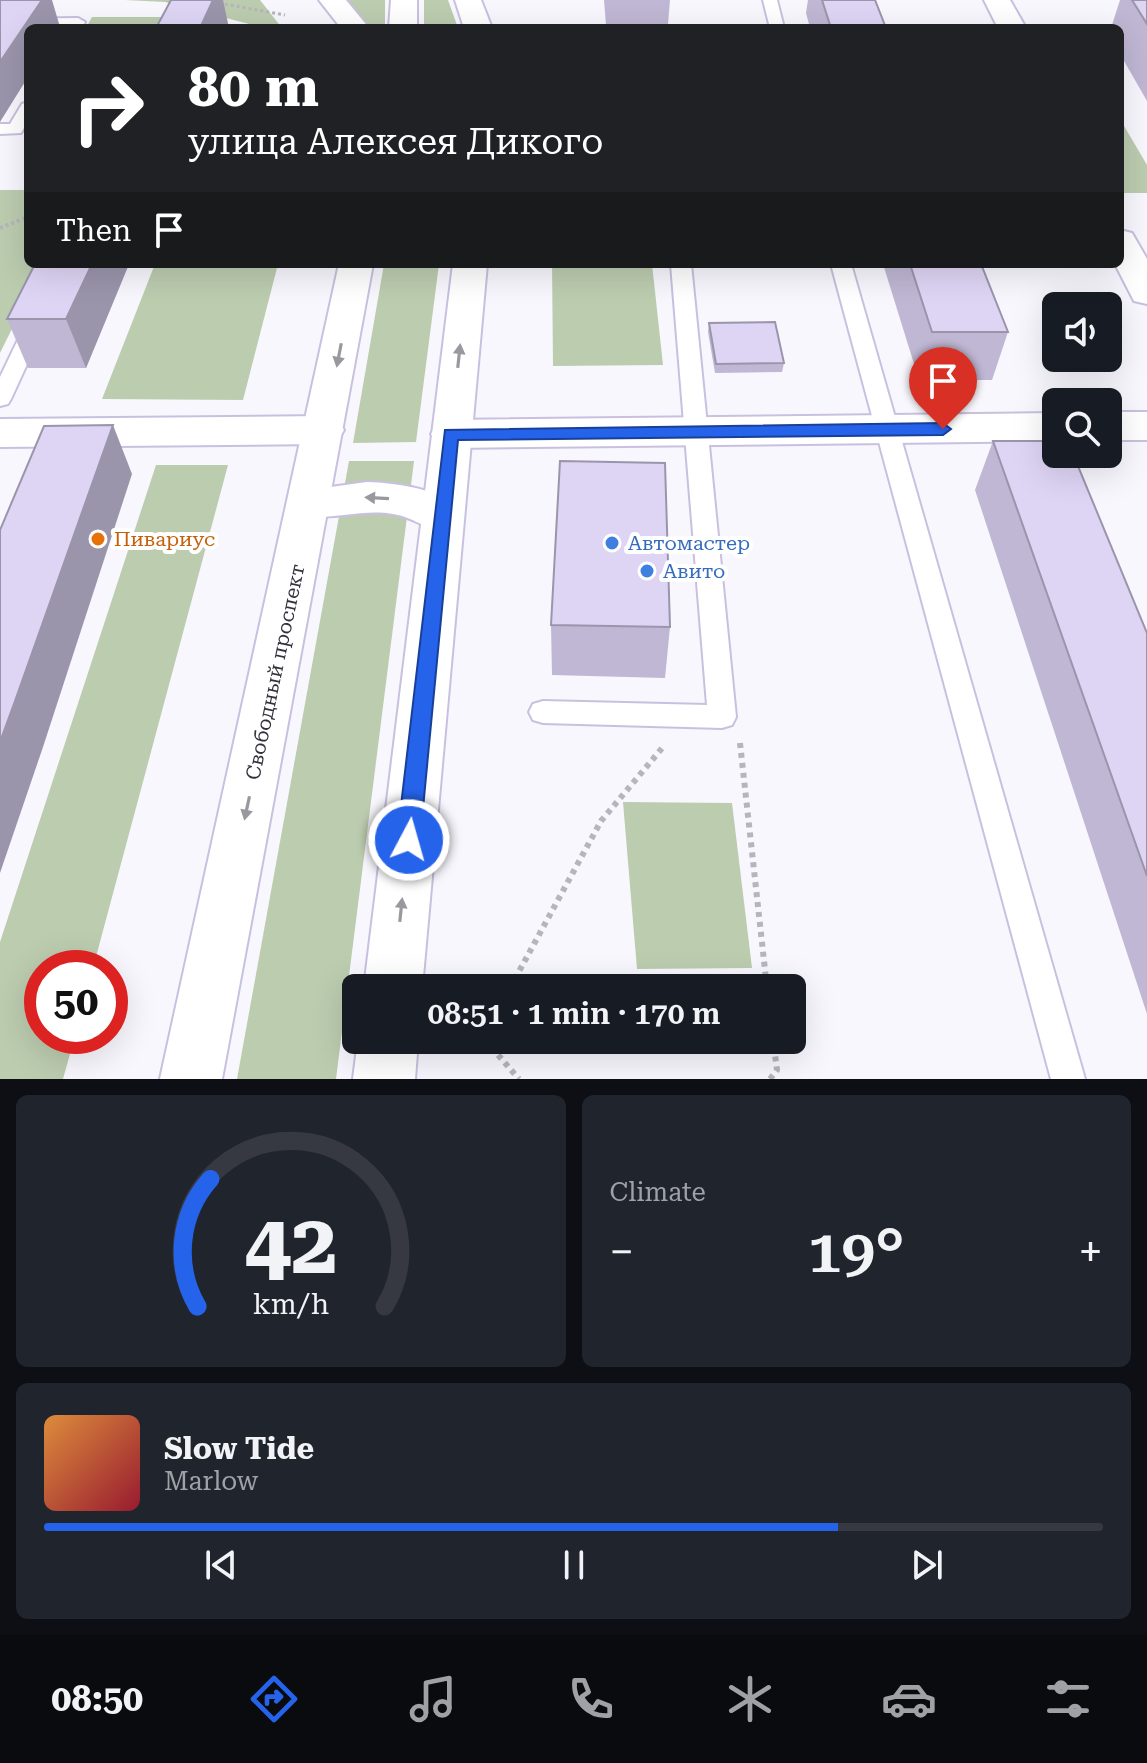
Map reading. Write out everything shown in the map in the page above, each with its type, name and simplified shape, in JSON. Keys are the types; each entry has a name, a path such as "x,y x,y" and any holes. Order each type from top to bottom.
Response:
{"main road":[{"path":"332,0 352,24"},
{"path":"403,24 404,0"},
{"path":"468,0 477,24"},
{"path":"486,24 487,0"},
{"path":"997,0 1010,24"},
{"path":"1124,248 1147,293"},
{"name":"Свободный проспект","path":"191,1079 355,268"},
{"path":"394,974 470,268"},
{"path":"1122,426 1147,426"},
{"path":"451,434 1042,427"},
{"path":"0,433 40,446 324,430"},
{"path":"309,503 367,497 400,499 442,516"},
{"path":"384,1079 387,1054"}],"lane":[{"path":"770,0 776,24"},
{"path":"0,23 77,24"},
{"path":"0,129 15,129 24,114"},
{"path":"543,712 722,717 681,268"},
{"path":"842,268 1068,1079"},
{"path":"0,399 46,304"}],"path":[{"path":"217,2 285,15"},
{"path":"0,228 24,219"},
{"path":"518,974 601,821 689,716"},
{"path":"722,717 739,737 765,974"},
{"path":"497,1054 519,1079"},
{"path":"770,1079 777,1070 775,1054"}],"green space":[{"path":"125,0 260,0 279,24 249,24 165,2"},
{"path":"345,0 385,0 385,24 365,24"},
{"path":"424,0 448,0 457,24 424,24"},
{"path":"92,17 169,17 166,24 88,24"},
{"path":"1124,126 1147,165 1147,193 1124,193"},
{"path":"0,190 24,190 24,268 42,268 0,353"},
{"path":"153,268 277,268 243,400 102,399"},
{"path":"383,268 438,268 416,442 353,443"},
{"path":"552,268 652,268 663,365 553,366"},
{"path":"349,461 414,461 349,974 342,974 342,1031 336,1079 237,1079"},
{"path":"156,465 228,465 98,950 24,950 24,1054 70,1054 63,1079 0,1079 0,942"},
{"path":"623,802 732,803 752,968 637,969"}],"building":[{"path":"0,0 42,0 24,24 0,62"},
{"path":"171,0 213,0 202,24 158,24"},
{"path":"822,0 875,0 884,24 830,24"},
{"path":"1132,0 1147,0 1147,24"},
{"path":"33,268 90,268 66,319 7,319"},
{"path":"911,268 983,268 1008,332 932,332"},
{"path":"775,322 784,363 716,364 709,323"},
{"path":"113,425 0,742 0,530 44,426"},
{"path":"993,441 1042,441 1042,468 1079,468 1147,633 1147,876"},
{"path":"560,461 665,463 670,627 551,625"}],"place":[{"name":"Пивариус","path":"98,539"},
{"name":"Автомастер","path":"612,543"},
{"name":"Авито","path":"647,571"}],"route":[{"path":"409,840 451,434 943,429"}]}
